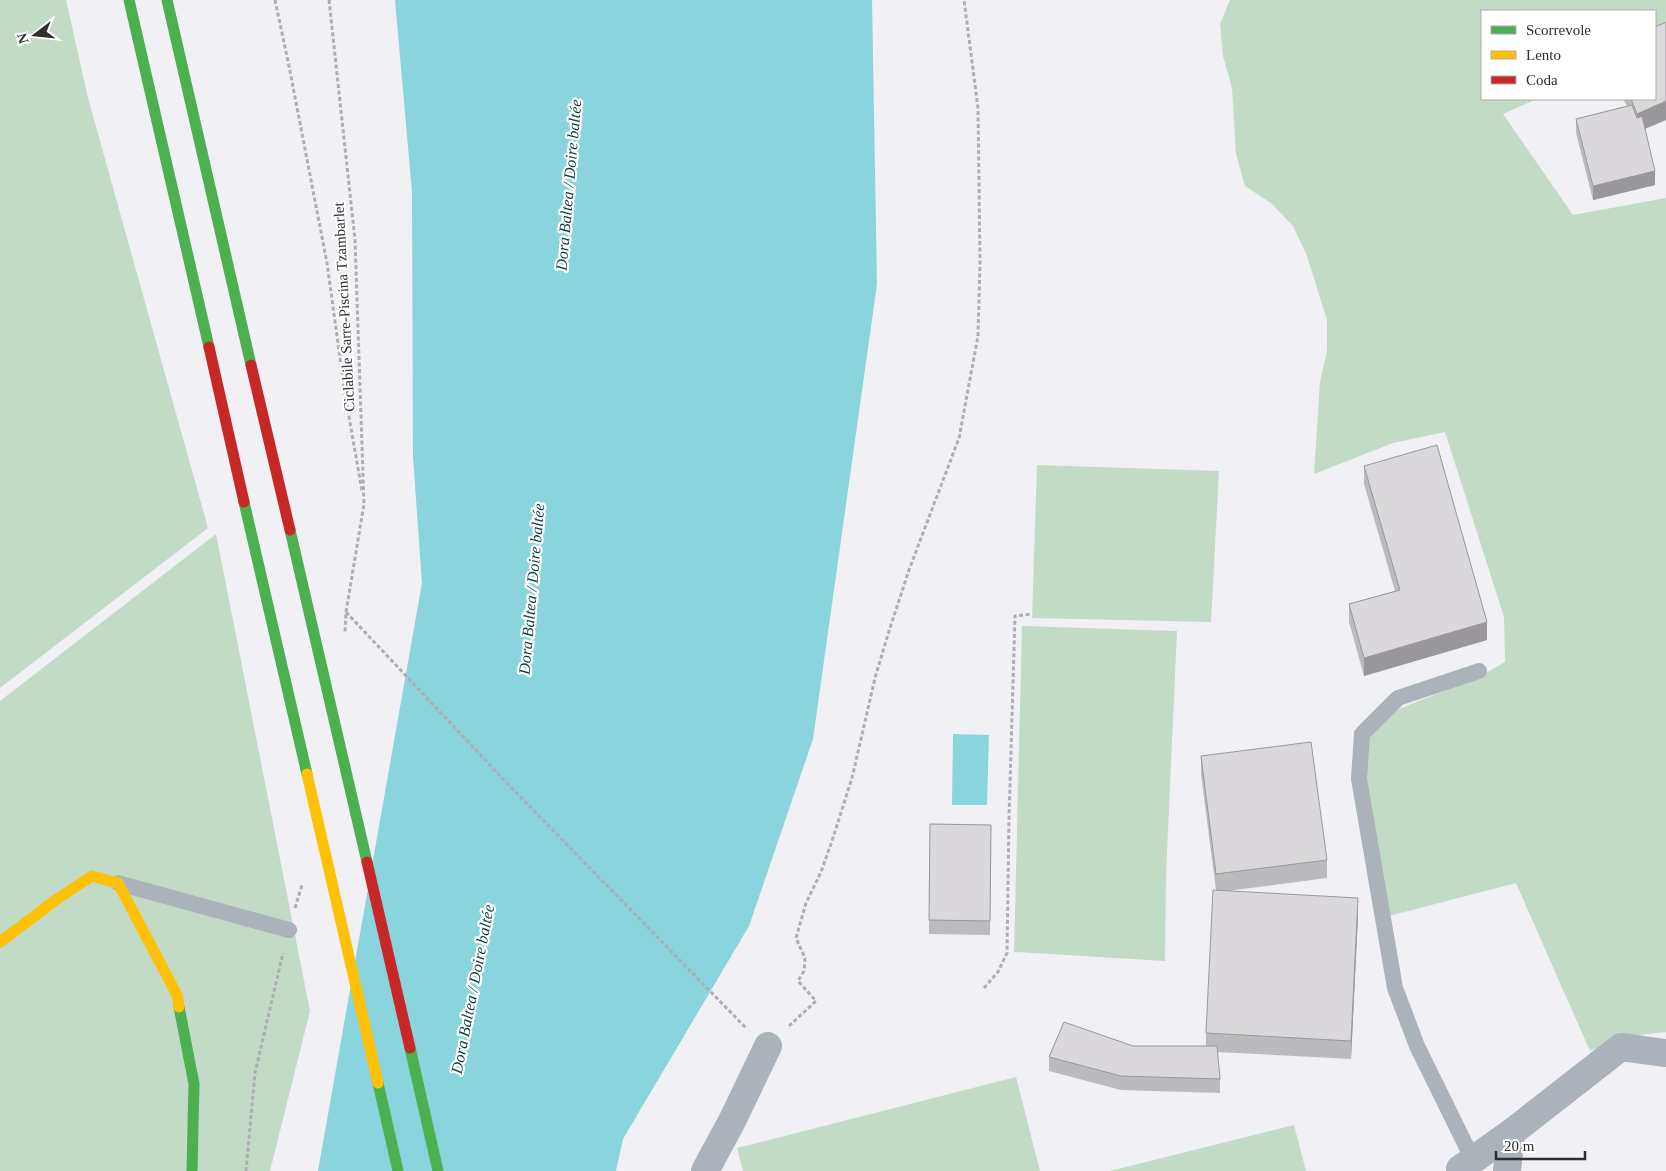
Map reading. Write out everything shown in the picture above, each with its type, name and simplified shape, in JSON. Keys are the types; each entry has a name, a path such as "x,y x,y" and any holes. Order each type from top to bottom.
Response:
{"main road":[{"path":"129,0 398,1171"},
{"path":"167,0 438,1171"},
{"path":"0,942 57,899 92,876 118,882 176,995 194,1084 192,1171"}],"street":[{"path":"705,1171 732,1121 760,1040"},
{"path":"1467,1166 1620,1047 1666,1053"},
{"path":"1507,1171 1511,1133"}],"lane":[{"path":"1467,1166 1395,988 1359,779 1362,734 1398,698 1479,671"},
{"path":"118,882 289,930"}],"path":[{"path":"275,0 326,263 345,394 364,504"},
{"name":"Ciclabile Sarre-Piscina Tzambarlet","path":"329,0 355,240 364,504 346,612 503,779 760,1040"},
{"path":"760,1040 816,1001 798,980 804,971 805,958 796,938 806,904 821,872 832,841 852,778 875,678 889,631 909,570 959,438 978,336 980,261 978,108 964,0"},
{"path":"984,988 998,972 1007,952 1015,616 1032,614"},
{"path":"246,1171 255,1073 289,930"}],"green space":[{"path":"0,0 66,0 88,98 208,528 0,688"},
{"path":"1230,0 1666,0 1666,22 1656,27 1656,10 1481,10 1481,100 1535,100 1503,114 1573,215 1666,198 1666,1032 1631,1036 1590,1051 1516,883 1389,916 1369,818 1364,749 1381,716 1477,678 1505,662 1504,617 1445,432 1393,443 1314,474 1320,382 1327,351 1327,320 1307,256 1293,226 1271,203 1245,186 1236,154 1232,88 1223,56 1220,24"},
{"path":"1037,465 1219,471 1211,622 1032,618"},
{"path":"216,534 310,1011 270,1171 0,1171 0,701"},
{"path":"1022,626 1177,631 1166,876 1165,961 1014,952"},
{"path":"1016,1077 1040,1171 743,1171 737,1148"},
{"path":"1294,1125 1306,1171 1110,1171"}],"water":[{"name":"Dora Baltea / Doire baltée","path":"395,0 872,0 877,284 813,739 749,926 623,1139 616,1171 318,1171 422,583 413,457 412,192"},
{"path":"953,734 989,735 987,805 952,805"}],"building":[{"path":"1666,22 1666,101 1637,114 1631,100 1656,100 1656,27"},
{"path":"1632,105 1637,118 1642,116 1655,171 1593,186 1576,119"},
{"path":"1437,445 1487,622 1364,658 1349,604 1400,590 1364,466"},
{"path":"1311,742 1327,860 1216,874 1201,756"},
{"path":"930,824 991,825 990,921 929,920"},
{"path":"1213,890 1358,898 1351,1041 1206,1033"},
{"path":"1064,1022 1133,1046 1217,1046 1220,1079 1121,1076 1049,1057"}],"traffic: fast":[{"path":"129,0 209,347"},
{"path":"167,0 251,365"},
{"path":"244,502 307,774"},
{"path":"290,530 367,862"},
{"path":"179,1007 194,1084 192,1171"},
{"path":"410,1048 438,1171"},
{"path":"378,1083 398,1171"}],"traffic: slow":[{"path":"307,774 378,1083"},
{"path":"0,942 57,899 92,876 118,883 177,995 179,1007"}],"traffic: jam":[{"path":"209,347 244,502"},
{"path":"251,365 290,530"},
{"path":"367,862 410,1048"}]}
